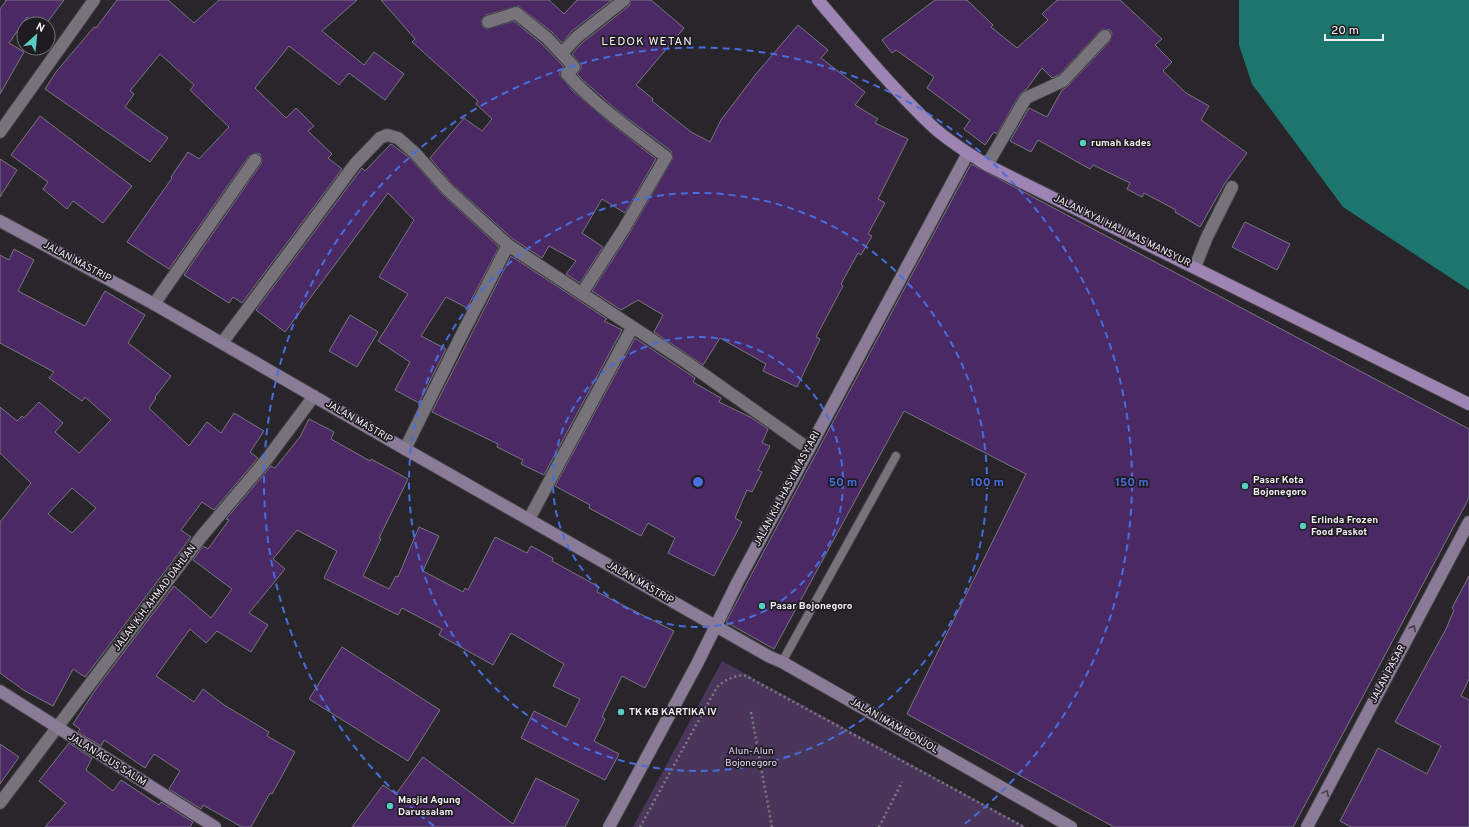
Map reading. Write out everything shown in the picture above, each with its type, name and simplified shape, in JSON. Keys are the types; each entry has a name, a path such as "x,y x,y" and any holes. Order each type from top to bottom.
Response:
{"main road":[{"name":"JALAN KYAI HAJI MAS MANSYUR","path":"818,0 890,83 928,121 968,154 987,165 1469,404"},
{"name":"JALAN K.H. HASYIM ASY'ARI","path":"609,827 809,449 968,154"},
{"name":"JALAN MASTRIP","path":"0,221 154,304 405,450 716,626"},
{"name":"JALAN PASAR","path":"1307,827 1469,522"},
{"name":"JALAN IMAM BONJOL","path":"716,626 1071,827"},
{"name":"JALAN AGUS SALIM","path":"0,691 215,827"}],"street":[{"path":"0,132 94,0"},
{"path":"562,53 577,37 624,0"},
{"path":"488,22 516,13 547,38 574,66 567,74 575,82 626,126 666,157 623,230 582,293"},
{"path":"987,165 1026,98 1062,82 1105,36"},
{"path":"222,343 355,164 380,138 387,135 398,138 407,145 447,189 508,245 582,293 632,328 686,362 809,449"},
{"path":"154,304 255,160"},
{"path":"1195,267 1207,237 1232,187"},
{"path":"405,450 508,245"},
{"path":"529,520 632,328"},
{"name":"JALAN K.H. AHMAD DAHLAN","path":"0,803 201,537 267,458 314,396"}],"lane":[{"path":"782,662 896,456"}],"path":[{"path":"640,827 716,687 725,680 744,675 1024,827"},
{"path":"751,712 772,827"},
{"path":"879,827 902,782"}],"green space":[{"name":"Alun-Alun Bojonegoro","path":"722,661 1026,827 633,827"}],"shaded area":[{"path":"1239,0 1469,0 1469,290 1343,207 1252,84 1239,45"}],"building":[{"path":"5,0 64,0 52,16 16,16 16,33 9,43 16,47 16,56 22,56 0,94 0,9 6,1"},
{"path":"117,0 168,0 194,23 219,0 357,0 322,31 364,65 374,52 404,74 385,100 349,73 339,85 289,46 255,88 286,118 296,108 314,126 308,131 332,154 328,158 342,169 242,303 233,297 229,303 184,275 261,164 262,160 260,154 255,153 249,156 169,269 127,242 172,178 171,177 188,152 199,159 229,127 190,90 194,85 160,54 130,91 134,94 125,107 168,138 150,162 45,89 56,72 94,27 96,28"},
{"path":"381,0 549,0 564,14 577,0 612,0 572,31 562,43 552,32 518,6 486,15 481,21 483,27 487,29 514,21 542,44 564,67 560,72 560,76 573,91 610,123 656,159 625,213 602,199 582,233 603,247 580,283 566,274 576,261 549,246 542,258 513,239 452,184 430,158 464,118 482,131 492,119 476,104 478,101 412,42 415,39"},
{"path":"631,0 651,0 684,28 636,85 653,99 652,101 691,132 710,142 721,120 756,74 798,25 828,50 821,58 865,92 855,105 878,119 875,123 908,139 878,199 885,203 868,234 872,236 861,255 858,253 841,284 843,286 816,337 820,339 797,387 763,371 766,364 720,338 703,365 654,332 663,315 638,300 621,310 592,291 629,234 673,158 671,151 619,112 577,74 581,69 581,65 572,54 582,43 629,6"},
{"path":"935,0 967,0 993,25 991,27 1017,48 1048,20 1042,14 1057,0 1120,0 1162,39 1155,45 1172,62 1163,71 1186,93 1209,106 1201,120 1247,153 1225,183 1200,227 1175,212 1176,210 1144,193 1142,197 1127,189 1130,183 1093,165 1090,169 1038,140 1031,152 1010,141 1029,108 1047,117 1062,90 1068,86 1110,41 1112,34 1110,30 1103,29 1100,31 1059,75 1052,78 1042,68 1026,90 1020,94 997,134 994,132 985,145 964,129 970,120 927,88 934,77 896,50 892,53 882,40"},
{"path":"40,116 132,186 103,223 73,201 67,209 43,189 48,182 11,155"},
{"path":"391,144 410,158 442,194 499,247 467,308 446,297 421,336 446,349 419,403 395,390 410,362 378,341 408,294 379,277 414,220 388,193 285,332 256,310 362,168 365,171"},
{"path":"0,159 17,170 0,197"},
{"name":"Pasar Kota Bojonegoro","path":"971,164 1469,429 1469,498 1293,827 1114,827 907,714 1026,474 904,411 774,649 726,622"},
{"path":"1245,222 1290,244 1277,270 1232,247"},
{"path":"14,249 34,260 18,291 85,326 105,291 145,315 128,343 171,376 155,397 156,398 149,408 189,446 207,422 221,433 234,413 264,431 250,452 258,458 214,510 202,502 181,530 191,537 85,677 73,669 53,706 25,691 0,673 0,522 31,483 0,453 0,407 17,421 22,416 24,418 39,402 63,423 55,432 79,453 111,420 85,397 82,401 49,378 54,372 0,343 0,255 9,260","holes":["72,488 96,508 72,533 48,514"]},
{"path":"511,256 607,319 604,321 622,330 544,475 521,464 523,460 497,447 498,444 432,412"},
{"path":"350,315 378,332 357,367 329,351"},
{"path":"635,338 695,378 693,382 721,398 719,402 752,418 768,429 762,443 770,446 758,470 762,472 752,492 747,490 735,518 742,522 714,576 668,553 675,538 648,523 641,536 589,508 590,505 555,486"},
{"path":"309,419 334,432 331,439 370,461 371,459 408,479 379,538 381,539 363,576 389,589 396,576 398,577 419,527 439,536 423,571 463,592 465,588 468,590 495,537 527,553 531,546 553,558 552,561 599,587 597,592 674,631 645,688 622,676 602,717 605,719 594,741 619,754 605,780 521,738 534,711 566,727 580,699 553,686 564,664 511,633 493,665 439,635 442,629 402,608 398,615 324,578 337,551 297,530 273,559 285,569 249,613 268,625 251,652 217,631 206,643 190,629 156,676 194,702 203,689 224,705 269,732 267,736 295,752 272,794 270,793 251,827 242,827 203,805 201,809 169,789 180,771 154,754 145,768 104,740 101,746 78,732 80,729 73,724 98,686 174,586 211,618 232,589 193,560 203,546 208,549 229,520 226,519 271,466 275,468 300,437"},
{"path":"1469,576 1469,679 1461,696 1469,700 1469,827 1351,827 1340,821 1378,748 1427,774 1441,746 1395,722 1446,629 1454,610 1452,608"},
{"path":"342,647 440,710 408,761 309,699"},
{"path":"69,743 92,758 86,770 113,791 121,780 159,805 161,802 193,822 190,827 45,827 66,803 39,781"},
{"path":"0,744 19,757 0,784"},
{"path":"423,757 513,824 536,778 579,800 565,827 352,827 383,785 396,794"}],"place":[{"name":"rumah kades","path":"1083,143"},
{"name":"Pasar Kota Bojonegoro","path":"1245,486"},
{"name":"Erlinda Frozen Food Paskot","path":"1303,526"},
{"name":"Pasar Bojonegoro","path":"762,606"},
{"name":"TK KB KARTIKA IV","path":"621,712"},
{"name":"Masjid Agung Darussalam","path":"390,806"}],"district":[{"name":"LEDOK WETAN","path":"647,42"}]}
